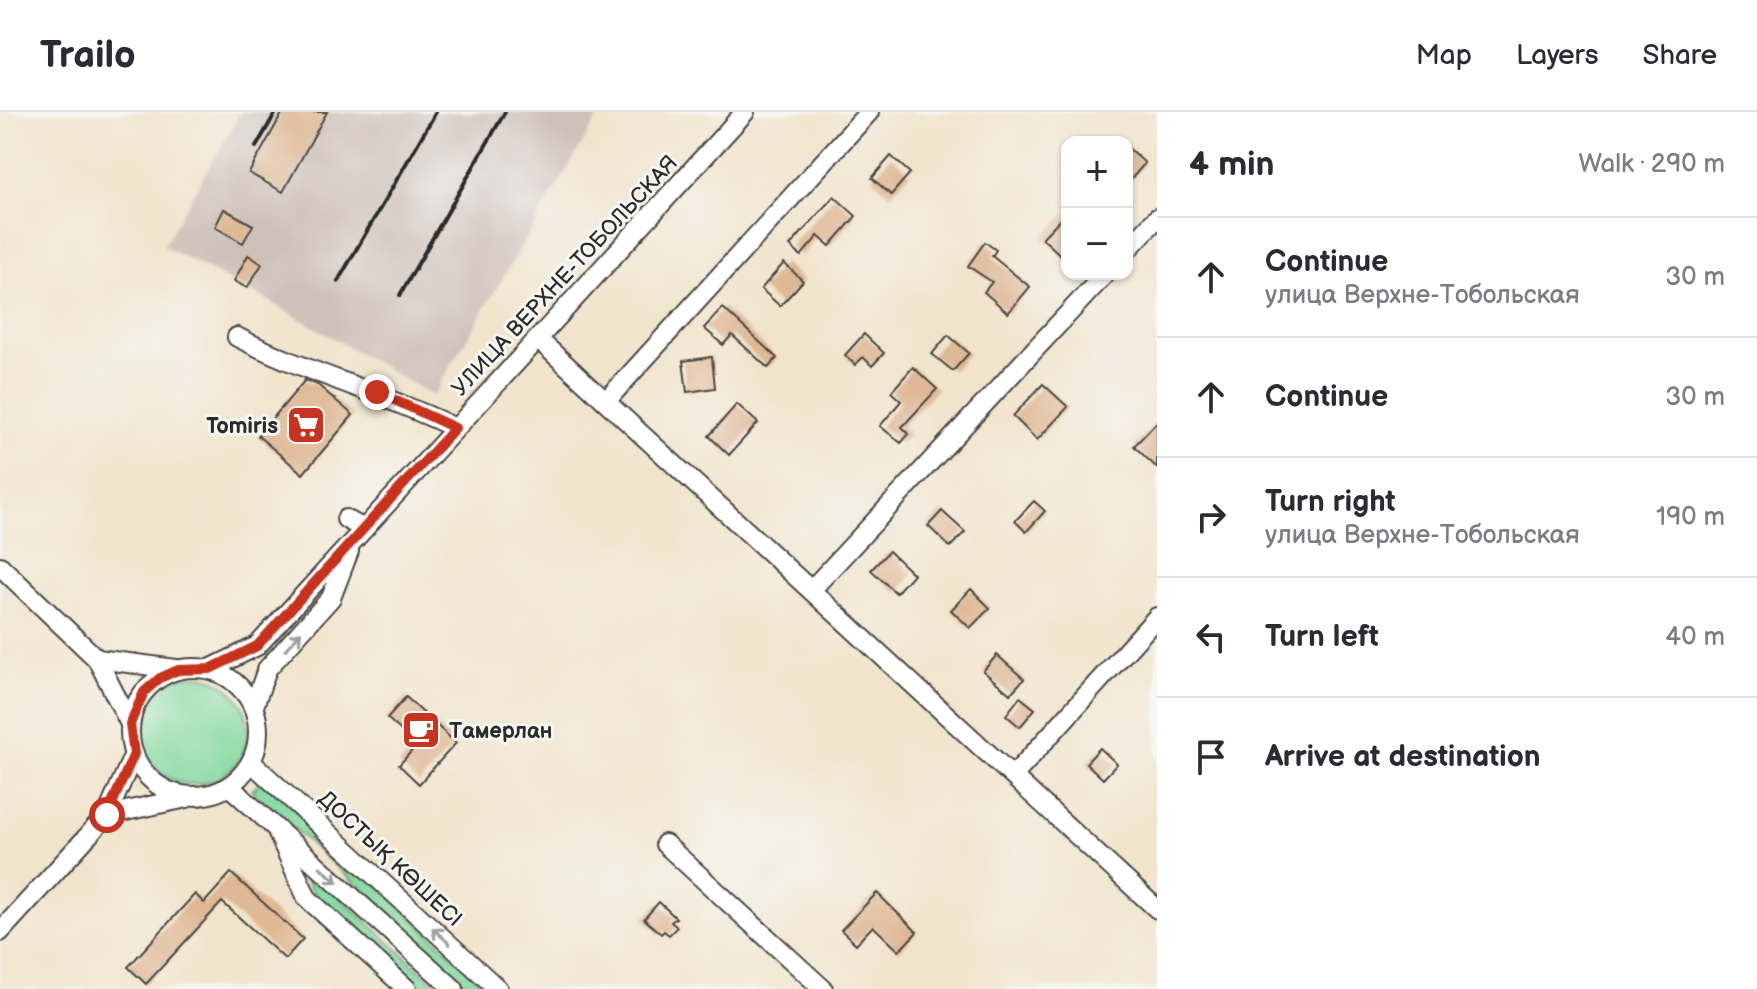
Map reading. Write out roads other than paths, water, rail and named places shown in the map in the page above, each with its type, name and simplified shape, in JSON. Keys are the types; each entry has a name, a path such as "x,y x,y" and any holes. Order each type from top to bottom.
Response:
{"street":[{"name":"УЛИЦА ВЕРХНЕ-ТОБОЛЬСКАЯ","path":"97,659 178,670 210,669 257,646 745,112"},
{"path":"606,401 869,112"},
{"path":"1133,244 1157,218"},
{"path":"812,589 1099,280"},
{"path":"237,337 374,400 455,428"},
{"path":"539,340 1157,909"},
{"path":"346,519 358,535"},
{"name":"УЛИЦА ВЕРХНЕ-ТОБОЛЬСКАЯ","path":"251,762 259,732 254,706 267,669 331,598 358,535"},
{"path":"0,566 97,659 133,715"},
{"path":"1014,775 1157,617"},
{"path":"210,669 239,685 254,706"},
{"path":"0,932 107,815 134,754 133,715 144,692 160,678 178,670"},
{"path":"134,754 155,783 173,792 194,796"},
{"path":"107,815 229,786 251,762"},
{"name":"ДОСТЫҚ КӨШЕСІ","path":"251,762 498,989"},
{"path":"229,786 454,989"},
{"path":"276,827 307,898 407,989"},
{"path":"665,844 823,989"}],"railway":[{"path":"256,147 276,112"},
{"path":"338,281 436,112"},
{"path":"400,295 505,112"}],"place":[{"name":"Tomiris","path":"306,425"},
{"name":"Тамерлан","path":"421,730"}]}
